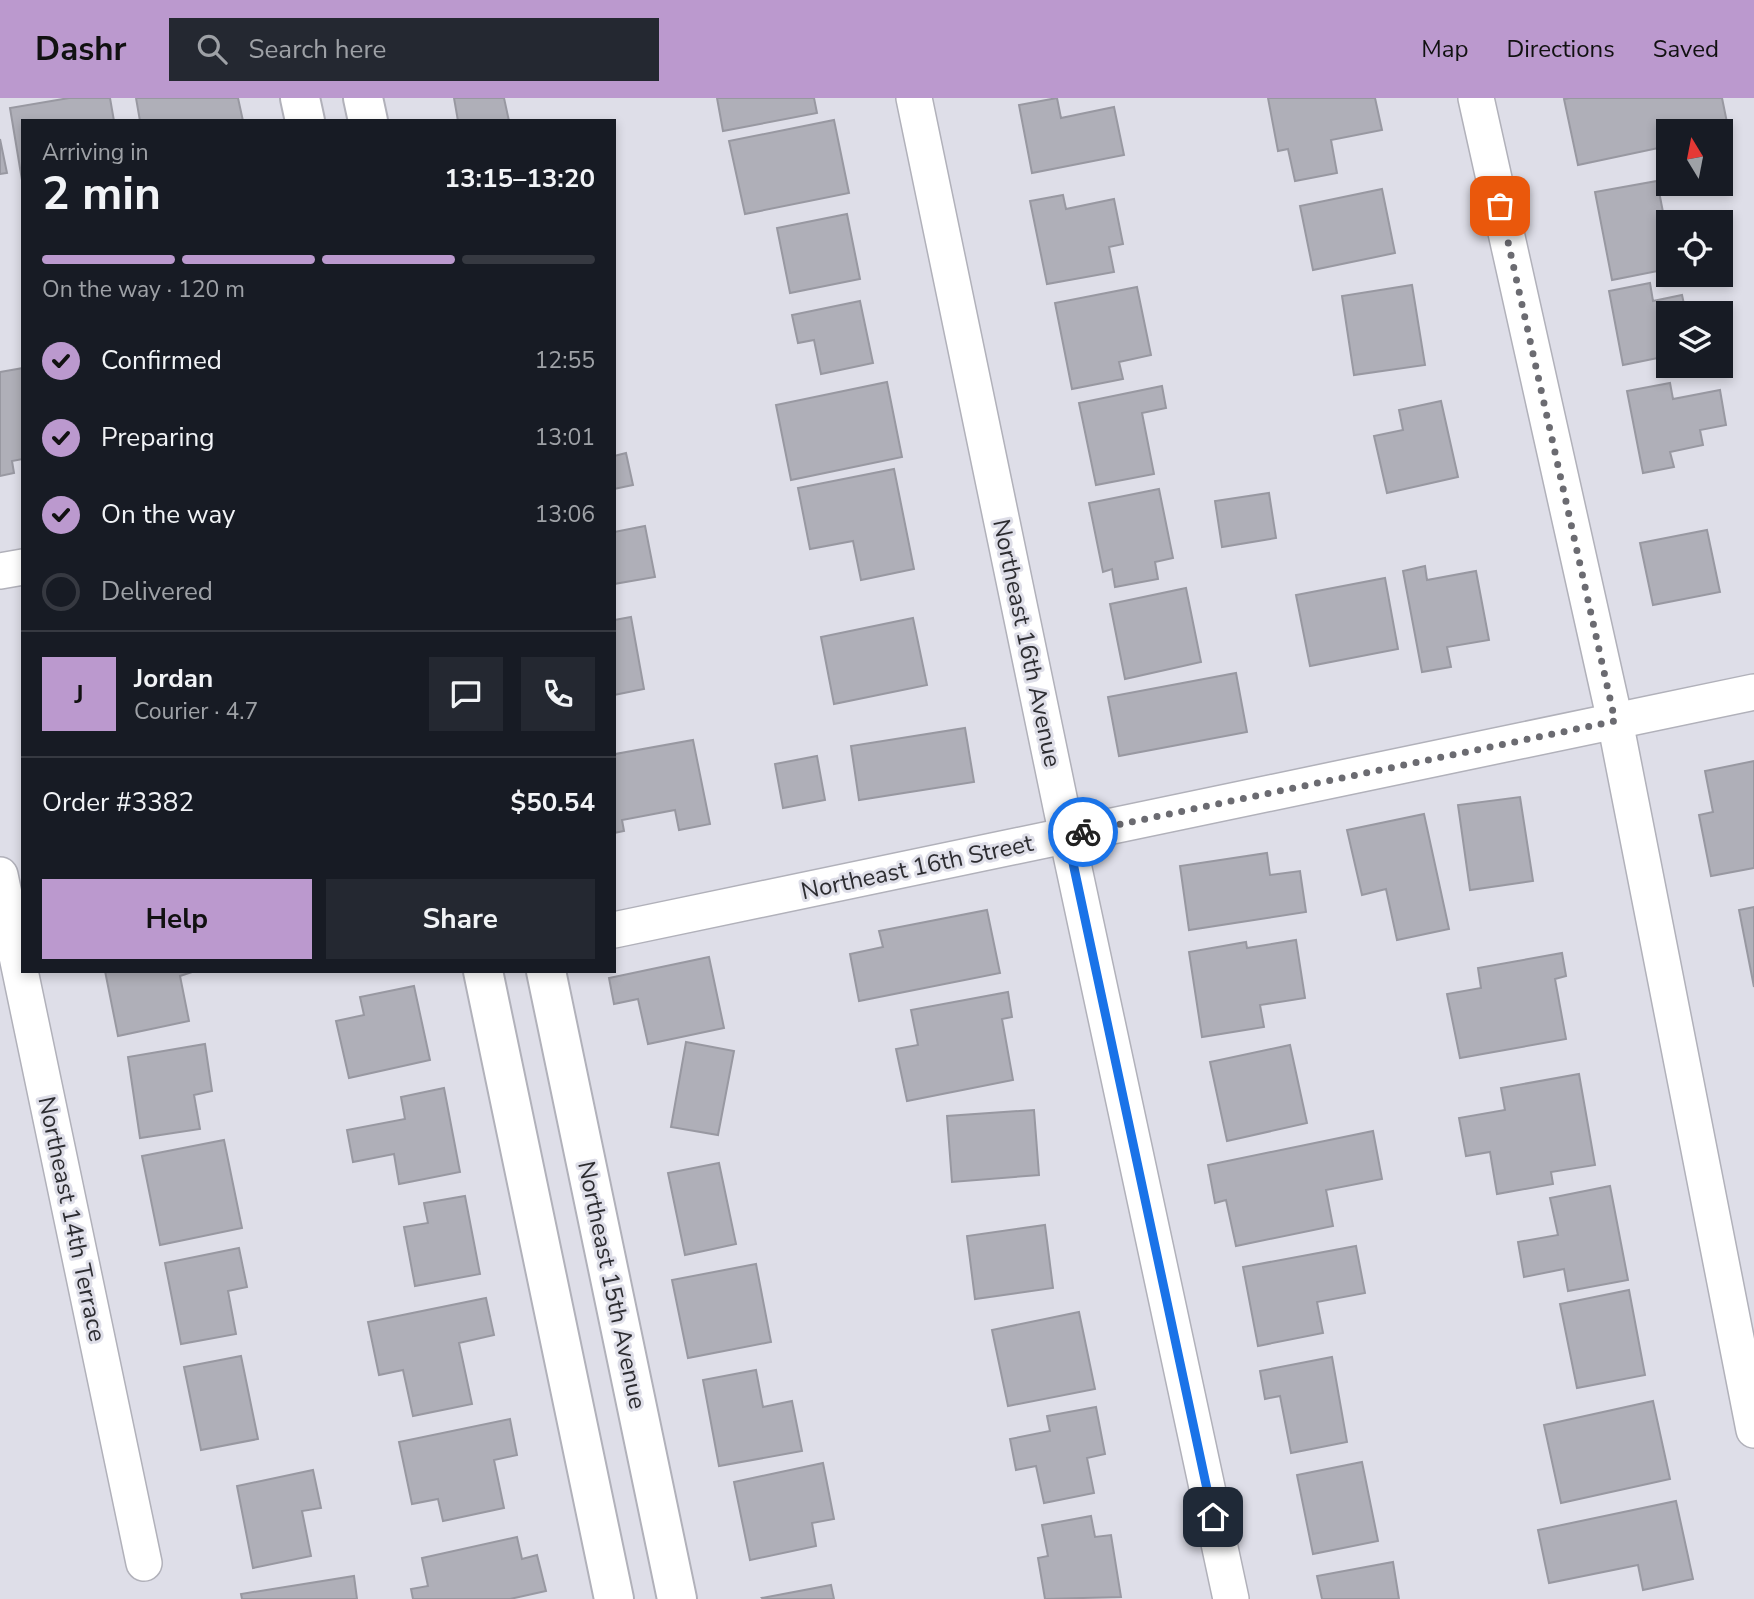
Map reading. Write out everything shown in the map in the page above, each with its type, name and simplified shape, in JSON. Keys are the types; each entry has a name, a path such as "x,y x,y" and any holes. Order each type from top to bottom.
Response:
{"street":[{"path":"300,98 305,119"},
{"path":"363,98 368,119"},
{"name":"Northeast 16th Avenue","path":"914,98 1067,835 1231,1599"},
{"path":"1476,98 1615,721 1754,1430"},
{"path":"0,571 21,567"},
{"name":"Northeast 16th Street","path":"616,930 1754,692"},
{"name":"Northeast 14th Terrace","path":"0,875 144,1563"},
{"path":"483,973 614,1599"},
{"name":"Northeast 15th Avenue","path":"546,973 677,1599"}],"building":[{"path":"69,98 110,98 114,119 21,119 21,174 10,108"},
{"path":"136,98 238,98 243,119 140,119"},
{"path":"454,98 504,98 509,119 458,119"},
{"path":"717,98 814,98 817,113 723,131"},
{"path":"1057,98 1061,118 1114,107 1124,155 1032,173 1019,105"},
{"path":"1268,98 1375,98 1382,130 1331,140 1337,173 1295,181 1288,149 1278,151"},
{"path":"1722,98 1726,119 1656,119 1656,149 1578,165 1564,99"},
{"path":"834,120 849,193 745,214 729,141"},
{"path":"0,139 7,173 0,174"},
{"path":"1656,181 1656,196 1660,196 1663,210 1656,210 1656,271 1612,280 1595,192"},
{"path":"1382,189 1395,253 1313,270 1300,206"},
{"path":"1063,195 1066,209 1114,199 1123,244 1109,247 1114,272 1047,284 1030,201"},
{"path":"847,214 860,279 790,293 777,228"},
{"path":"1650,283 1653,301 1682,295 1683,301 1656,301 1656,358 1623,365 1609,291"},
{"path":"1412,285 1425,365 1354,375 1342,296"},
{"path":"1137,287 1151,355 1119,362 1123,379 1072,389 1055,303"},
{"path":"860,301 873,363 821,374 814,340 798,343 792,315"},
{"path":"21,368 21,459 12,461 14,473 0,476 0,372"},
{"path":"887,382 902,457 791,480 776,405"},
{"path":"1670,383 1673,399 1720,390 1726,425 1700,430 1703,445 1670,452 1674,467 1643,473 1627,391"},
{"path":"1162,386 1166,408 1142,413 1154,474 1096,485 1079,403"},
{"path":"1441,401 1458,477 1387,493 1374,436 1403,430 1399,410"},
{"path":"626,453 633,485 616,489 616,456"},
{"path":"894,469 914,569 861,580 853,541 810,549 798,488"},
{"path":"1159,489 1173,558 1155,562 1158,579 1115,587 1112,569 1103,572 1089,503"},
{"path":"1269,493 1276,538 1222,547 1215,501"},
{"path":"645,526 655,577 616,584 616,532"},
{"path":"1707,530 1720,592 1653,605 1640,543"},
{"path":"1425,566 1427,580 1476,571 1489,640 1447,647 1451,667 1422,672 1403,571"},
{"path":"1385,578 1398,649 1310,666 1296,595"},
{"path":"1186,588 1201,662 1125,679 1110,604"},
{"path":"631,617 644,689 616,695 616,620"},
{"path":"913,618 927,685 834,704 821,637"},
{"path":"1236,673 1247,732 1119,756 1108,697"},
{"path":"965,728 974,782 859,800 851,746"},
{"path":"693,740 710,824 679,830 675,810 622,820 624,831 616,833 616,754"},
{"path":"817,756 825,800 783,808 775,764"},
{"path":"1754,761 1754,868 1711,876 1699,815 1713,812 1705,771"},
{"path":"1520,797 1533,881 1470,890 1458,805"},
{"path":"1424,814 1449,929 1397,940 1386,889 1362,895 1347,830"},
{"path":"1267,853 1270,875 1300,871 1306,912 1189,930 1180,866"},
{"path":"1754,907 1754,987 1739,910"},
{"path":"987,910 1000,973 859,1001 850,954 883,947 879,931"},
{"path":"1296,940 1305,998 1260,1005 1264,1027 1202,1037 1189,952 1246,942 1247,948"},
{"path":"1562,953 1566,976 1555,979 1566,1039 1460,1058 1447,994 1481,988 1478,968"},
{"path":"709,957 724,1028 648,1044 638,999 614,1004 609,978"},
{"path":"105,973 189,973 180,976 189,1021 118,1036"},
{"path":"414,986 430,1060 349,1078 336,1021 364,1015 360,997"},
{"path":"1008,992 1012,1017 1002,1019 1013,1080 907,1101 896,1049 918,1045 911,1010"},
{"path":"686,1042 734,1051 718,1135 671,1127"},
{"path":"205,1044 212,1091 194,1095 200,1129 140,1138 128,1057"},
{"path":"1290,1045 1307,1123 1227,1141 1210,1062"},
{"path":"1579,1074 1595,1165 1551,1172 1553,1184 1497,1194 1490,1152 1466,1156 1459,1118 1505,1110 1501,1088"},
{"path":"444,1088 460,1172 399,1184 394,1154 353,1162 347,1130 405,1119 401,1097"},
{"path":"1034,1110 1039,1175 952,1182 947,1116"},
{"path":"1373,1131 1382,1179 1326,1190 1333,1226 1236,1246 1226,1200 1215,1203 1208,1165"},
{"path":"224,1140 242,1228 160,1245 142,1156"},
{"path":"719,1163 736,1244 685,1255 668,1173"},
{"path":"1610,1186 1628,1280 1568,1291 1564,1269 1524,1277 1518,1242 1558,1235 1550,1198"},
{"path":"465,1196 480,1274 415,1286 404,1227 428,1223 424,1203"},
{"path":"1045,1225 1053,1288 975,1299 967,1236"},
{"path":"1356,1246 1365,1293 1317,1302 1323,1333 1258,1346 1243,1267"},
{"path":"239,1248 247,1287 228,1291 236,1334 181,1344 165,1263"},
{"path":"756,1264 771,1342 688,1358 672,1280"},
{"path":"1629,1290 1645,1375 1577,1388 1560,1304"},
{"path":"486,1298 494,1335 459,1343 472,1404 413,1416 403,1370 379,1375 368,1322"},
{"path":"1079,1312 1095,1389 1008,1406 992,1330"},
{"path":"241,1356 258,1439 201,1450 184,1367"},
{"path":"1332,1357 1347,1442 1291,1453 1280,1396 1265,1399 1260,1371"},
{"path":"756,1370 763,1407 792,1401 802,1451 719,1466 703,1380"},
{"path":"1653,1401 1670,1479 1561,1503 1544,1425"},
{"path":"1096,1407 1105,1454 1087,1458 1094,1493 1044,1503 1036,1466 1016,1470 1010,1439 1050,1431 1047,1416"},
{"path":"510,1419 517,1455 494,1460 504,1508 443,1521 438,1499 412,1504 399,1442"},
{"path":"1362,1462 1378,1541 1313,1554 1297,1475"},
{"path":"823,1463 834,1519 812,1523 816,1546 750,1560 734,1482"},
{"path":"313,1470 321,1508 302,1511 311,1556 253,1568 237,1486"},
{"path":"1676,1501 1693,1579 1643,1590 1638,1565 1549,1583 1538,1530"},
{"path":"1091,1516 1095,1537 1111,1535 1121,1597 1045,1599 1038,1558 1048,1556 1042,1525"},
{"path":"517,1537 522,1559 537,1555 546,1591 510,1599 413,1599 411,1589 428,1586 422,1558"},
{"path":"1393,1562 1399,1599 1322,1599 1317,1576"},
{"path":"354,1576 357,1599 242,1599 241,1594"},
{"path":"831,1585 834,1599 762,1598"}],"way so far":[{"path":"1083,832 1615,721 1500,206"}],"route":[{"path":"1083,832 1067,835 1213,1517"}]}
